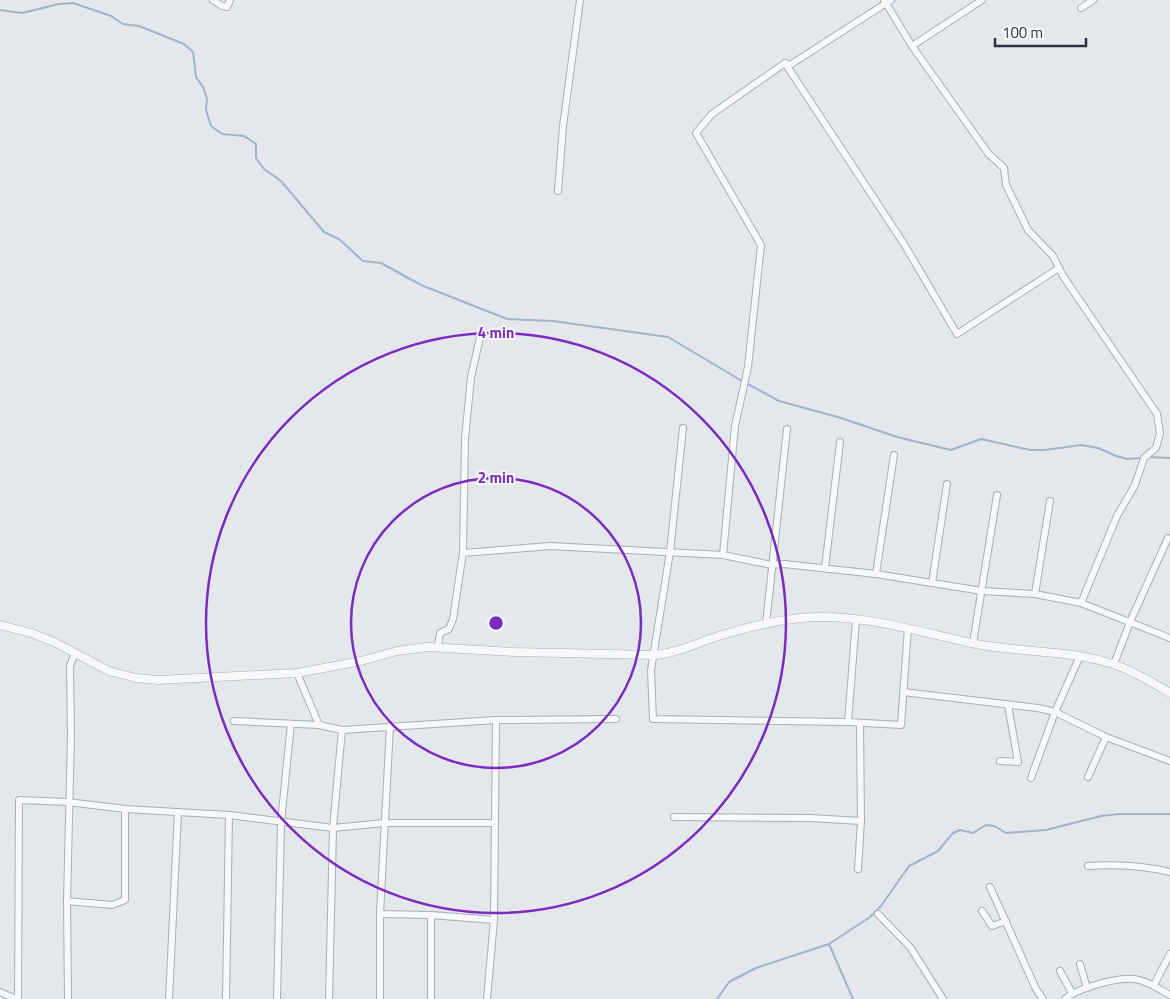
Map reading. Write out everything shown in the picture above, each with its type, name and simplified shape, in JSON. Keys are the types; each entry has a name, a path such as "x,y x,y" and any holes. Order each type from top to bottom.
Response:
{"street":[{"path":"213,0 227,7 230,0"},
{"path":"558,190 563,126 580,0"},
{"path":"912,46 982,0"},
{"path":"1081,8 1093,0"},
{"path":"784,63 790,65 887,1 912,46 988,153 1004,168 1006,185 1028,230 1053,256 1059,268 1157,414 1160,433 1156,448 1144,458 1135,485 1117,516 1081,603"},
{"path":"784,63 904,244 957,334 1059,268"},
{"path":"723,556 735,426 748,367 762,245 696,133 712,114 784,63"},
{"path":"438,646 440,633 449,629 453,619 463,553 465,439 471,377 481,334"},
{"path":"683,428 670,552 651,670 653,718 848,722 901,725 908,628"},
{"path":"766,624 787,429"},
{"path":"825,568 840,442"},
{"path":"876,574 894,456"},
{"path":"932,583 947,484"},
{"path":"973,643 997,495"},
{"path":"1035,594 1050,501"},
{"path":"1114,664 1130,622 1168,538"},
{"path":"463,553 550,546 670,552 723,556 772,565 784,564 876,574 982,591 1035,594 1081,603 1170,638"},
{"path":"0,625 31,633 54,642 110,671 136,678 158,680 297,673 361,661 397,651 438,646 505,651 668,654 723,635 766,624 817,617 856,620 908,628 973,643 1080,656 1114,664 1149,680 1170,693"},
{"path":"848,722 856,620"},
{"path":"68,999 67,901 71,736 70,666 75,653"},
{"path":"1031,778 1055,712 1080,656"},
{"path":"297,673 319,725"},
{"path":"903,692 1038,708 1055,712 1106,736 1170,761"},
{"path":"1000,761 1018,762 1008,705"},
{"path":"234,721 319,725 342,730 496,720 616,719"},
{"path":"487,999 494,920 496,720"},
{"path":"858,869 862,821 860,723"},
{"path":"277,999 281,822 291,724"},
{"path":"380,999 380,914 390,726"},
{"path":"329,999 333,828 342,730"},
{"path":"1088,777 1106,736"},
{"path":"0,992 17,999 19,800 229,815 333,828 384,822 495,823"},
{"path":"67,901 112,904 126,900 125,809"},
{"path":"169,999 178,812"},
{"path":"226,999 229,815"},
{"path":"674,817 810,818 862,821"},
{"path":"1088,866 1116,864 1151,867 1170,872"},
{"path":"990,887 1036,989 1043,999"},
{"path":"982,911 992,926 1006,921"},
{"path":"380,914 431,915 494,920"},
{"path":"878,914 910,947 943,999"},
{"path":"431,915 431,999"},
{"path":"1154,985 1170,954"},
{"path":"1080,964 1087,988"},
{"path":"1060,971 1072,993"},
{"path":"1065,999 1072,993 1087,988 1118,980 1135,979 1154,985 1170,995"}],"waterway":[{"path":"0,10 22,13 59,4 73,3 111,16 123,24 139,26 184,44 193,52 196,77 203,87 207,99 206,110 211,126 222,134 244,136 256,144 256,158 264,169 281,181 324,232 339,239 363,261 381,263 421,285 507,319 553,321 668,337 742,381"},
{"path":"746,383 779,401 841,418 897,437 951,450 981,439 1030,450 1081,445 1098,448 1127,459 1142,458"},
{"path":"1149,457 1170,458"},
{"path":"717,999 729,982 756,968 829,944 870,917 881,906 909,866 938,851 953,833 960,830 973,833 986,825 994,826 1006,833 1046,830 1101,816 1170,814"},
{"path":"829,944 853,999"}]}
